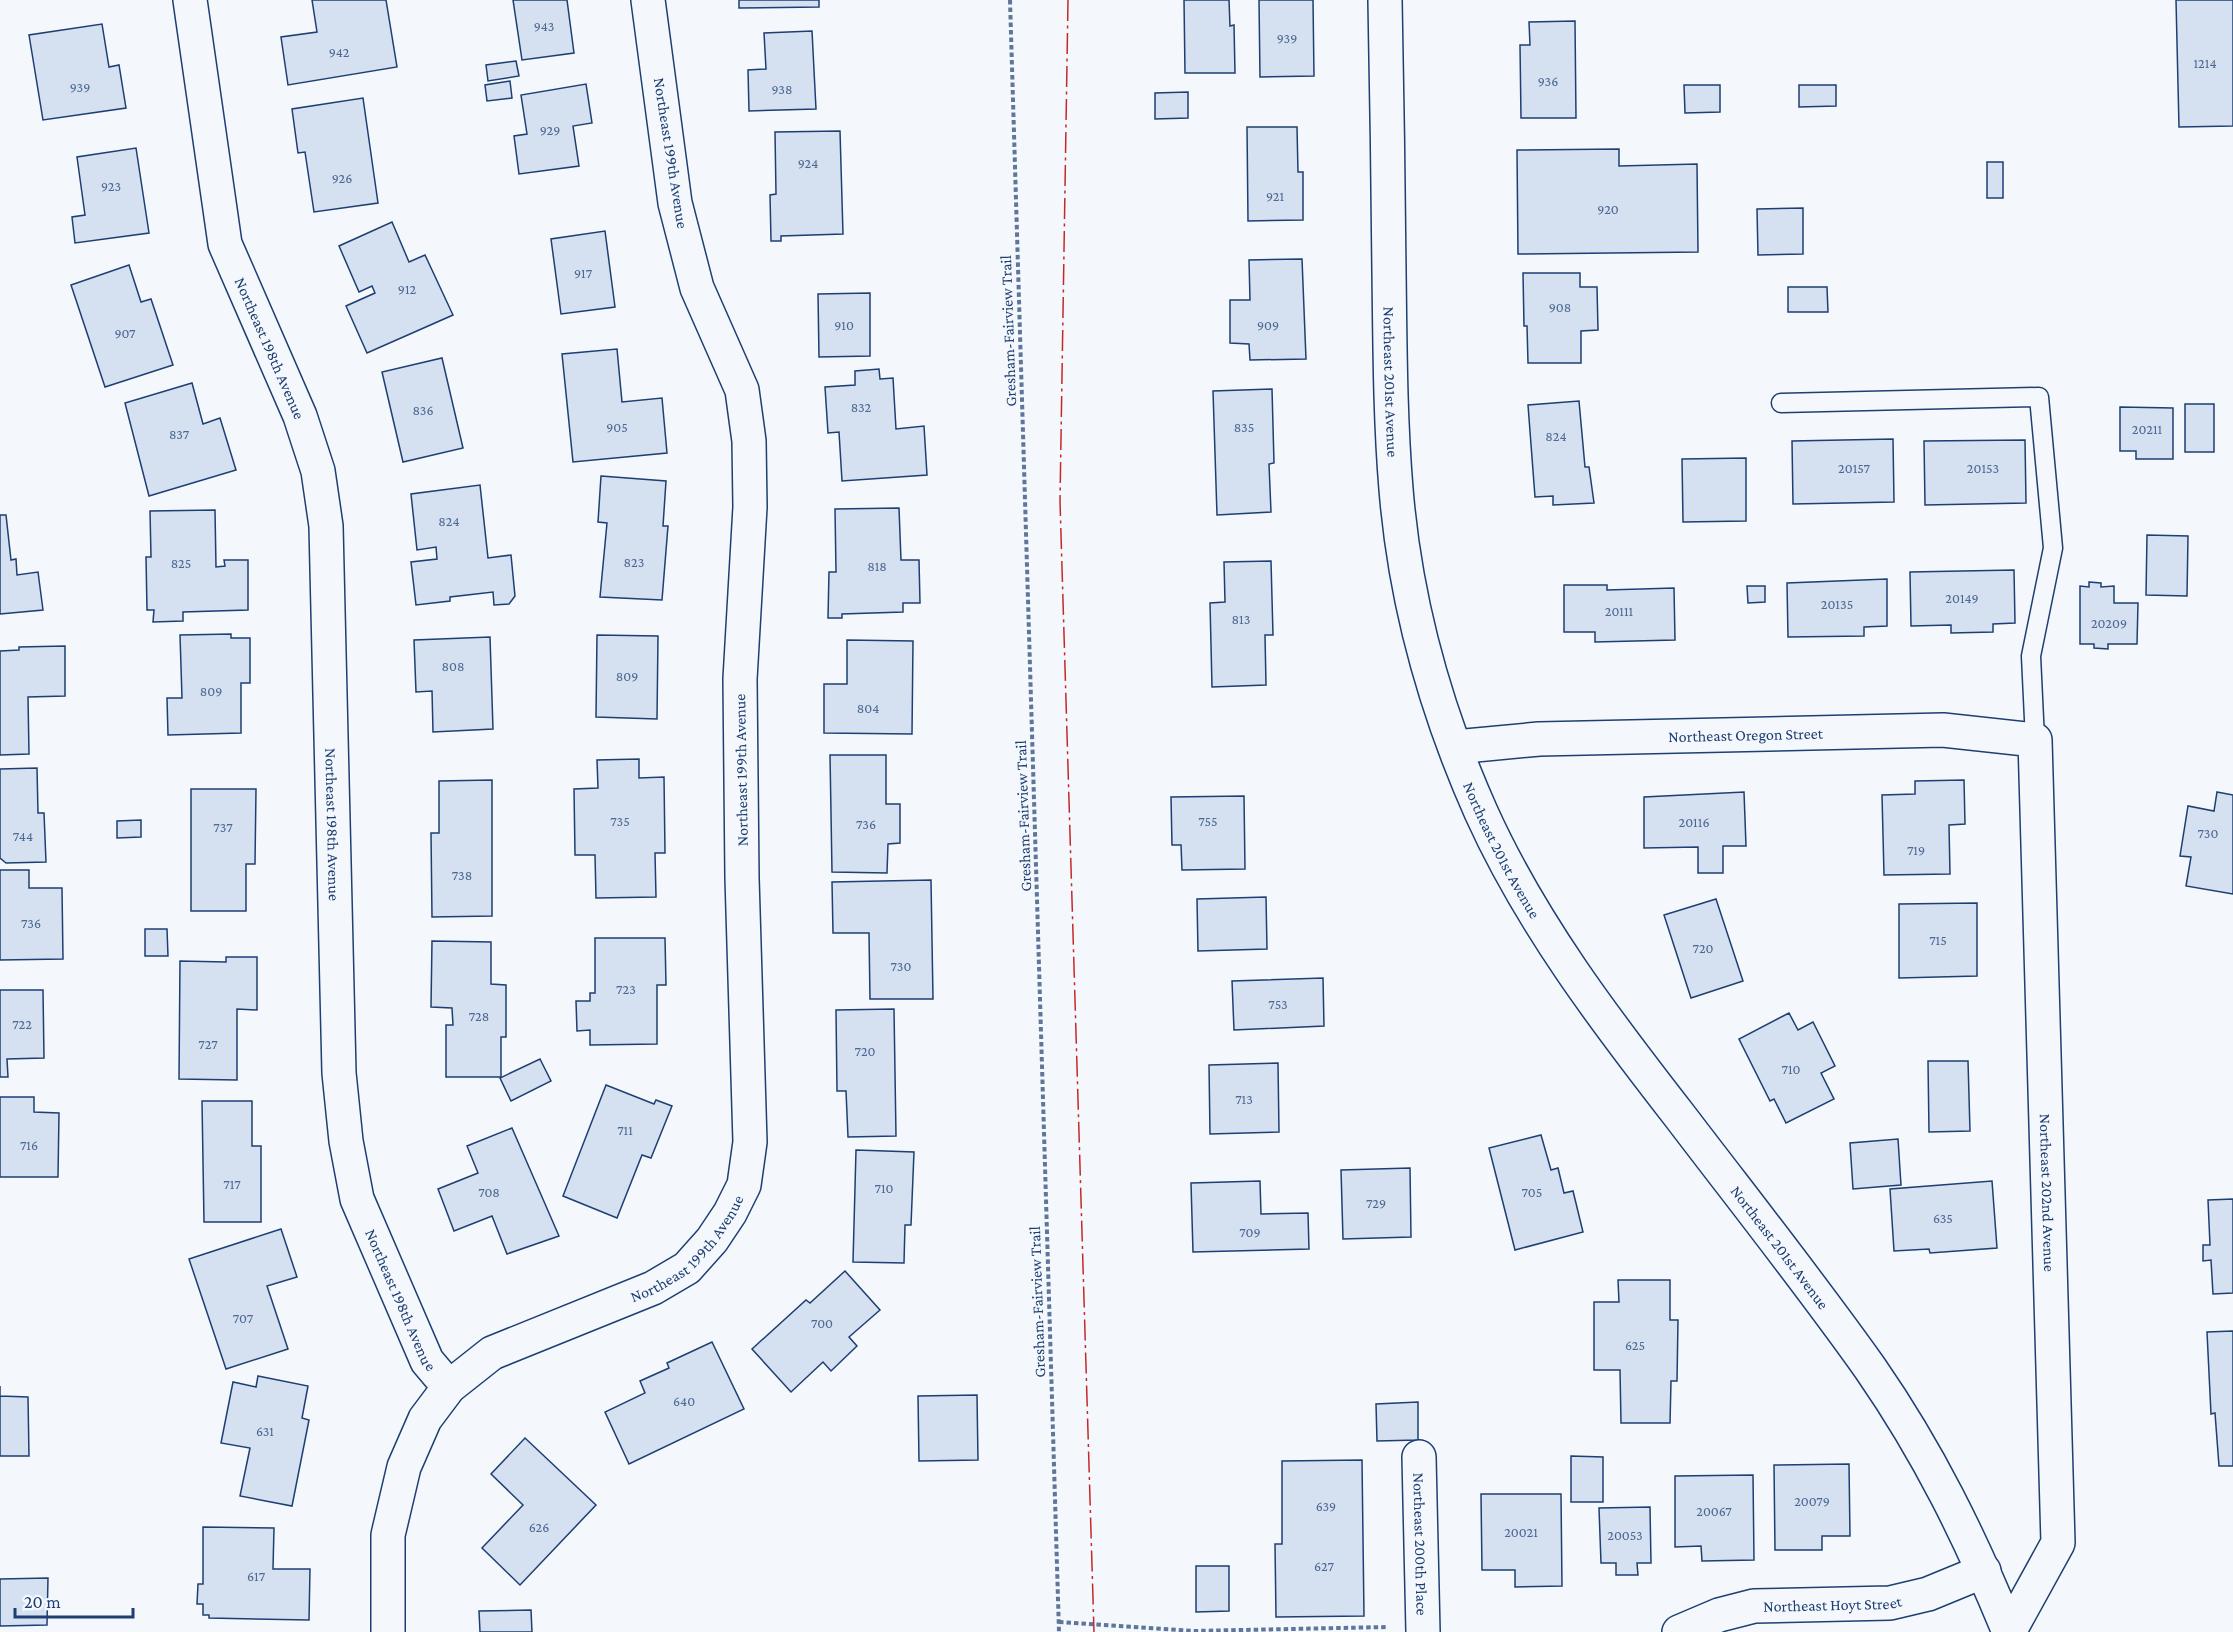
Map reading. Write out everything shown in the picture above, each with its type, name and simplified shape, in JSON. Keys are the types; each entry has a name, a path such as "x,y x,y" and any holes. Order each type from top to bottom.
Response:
{"street":[{"name":"Northeast 198th Avenue","path":"189,0 225,244 300,416 318,471 324,515 339,1072 346,1141 354,1187 357,1199 427,1361 449,1387 425,1419 404,1467 388,1535 388,1632"},
{"name":"Northeast 199th Avenue","path":"449,1387 492,1353 653,1288 687,1268 712,1240 730,1213 744,1185 750,1142 742,878 740,679 750,507 748,441 742,390 697,288 675,203 648,0"},
{"name":"Northeast 201st Avenue","path":"1385,0 1391,387 1396,493 1404,553 1419,633 1455,747 1501,852 1565,961 1621,1041 1871,1370 1948,1494 1983,1571"},
{"name":"Northeast Oregon Street","path":"1455,747 1539,739 1943,730 2035,740"},
{"name":"Northeast 202nd Avenue","path":"2009,1632 2058,1543 2035,740"},
{"name":"Northeast 200th Place","path":"1419,1457 1423,1629"},
{"name":"Northeast 202nd Avenue","path":"1983,1571 2009,1632"},
{"name":"Northeast Hoyt Street","path":"1679,1632 1719,1615 1754,1606 1890,1603 1928,1594 1983,1571"}],"lane":[{"path":"1781,404 2039,397 2053,548 2031,656 2035,740"}],"path":[{"name":"Gresham-Fairview Trail","path":"1010,0 1059,1632"},
{"path":"1059,1622 1194,1631 1423,1629"}],"building":[{"path":"312,0 386,0 397,67 288,85 281,37 317,32"},
{"path":"513,0 567,0 574,53 522,60"},
{"path":"739,0 819,0 819,7 739,8"},
{"path":"1184,0 1229,0 1230,26 1234,25 1235,73 1185,73"},
{"path":"1259,0 1313,0 1314,76 1260,77"},
{"path":"2176,0 2233,0 2233,126 2179,127"},
{"path":"1575,21 1576,118 1521,118 1520,45 1530,45 1529,22"},
{"path":"102,24 109,67 119,65 126,108 43,120 29,35"},
{"path":"812,31 816,109 749,111 748,70 766,69 764,33"},
{"path":"516,61 519,76 488,81 486,65"},
{"path":"510,81 512,98 487,101 485,85"},
{"path":"586,84 592,123 573,126 579,166 519,174 514,136 527,134 521,95"},
{"path":"1684,85 1720,85 1720,112 1685,113"},
{"path":"1799,85 1836,85 1836,106 1799,107"},
{"path":"1188,92 1188,118 1155,119 1155,93"},
{"path":"363,98 378,203 314,212 305,152 298,153 292,109"},
{"path":"1247,127 1297,127 1298,172 1303,172 1303,220 1248,221"},
{"path":"840,131 843,234 781,236 781,241 771,241 770,195 776,194 775,132"},
{"path":"136,148 149,233 75,243 72,217 85,215 77,157"},
{"path":"1619,149 1619,166 1697,164 1698,252 1518,254 1517,150"},
{"path":"1987,162 2003,162 2003,198 1987,198"},
{"path":"1803,208 1803,254 1758,255 1757,209"},
{"path":"392,222 409,262 425,255 453,315 367,353 346,306 375,293 372,286 359,292 339,246"},
{"path":"605,231 615,307 561,314 551,239"},
{"path":"1302,259 1306,359 1250,360 1249,344 1230,343 1230,300 1250,300 1249,260"},
{"path":"129,265 141,302 151,299 173,365 105,387 71,285"},
{"path":"1523,273 1580,273 1580,287 1597,287 1598,330 1581,331 1581,363 1528,363 1527,326 1524,326"},
{"path":"1788,287 1827,287 1828,312 1788,312"},
{"path":"870,293 870,356 819,357 818,294"},
{"path":"617,349 622,402 662,398 667,453 573,462 562,354"},
{"path":"442,358 463,448 403,462 382,372"},
{"path":"879,369 880,379 893,378 896,429 924,426 927,475 842,481 839,432 828,433 825,387 855,385 855,371"},
{"path":"192,383 203,424 220,418 236,470 149,496 125,403"},
{"path":"1272,389 1274,463 1269,464 1271,512 1217,515 1213,391"},
{"path":"1579,401 1585,467 1589,467 1594,503 1553,505 1553,496 1535,497 1528,405"},
{"path":"2185,404 2214,404 2214,452 2185,452"},
{"path":"2120,407 2173,408 2173,459 2136,459 2136,451 2120,451"},
{"path":"1893,439 1894,502 1793,504 1792,441"},
{"path":"2025,440 2026,503 1925,505 1924,441"},
{"path":"1746,458 1746,521 1683,522 1682,459"},
{"path":"601,476 666,481 663,526 668,526 662,600 600,597 607,523 598,522"},
{"path":"480,485 488,558 511,555 515,596 509,604 494,605 493,592 450,597 450,601 416,605 411,562 437,559 436,547 417,550 411,494"},
{"path":"899,508 901,560 919,560 920,603 903,603 903,612 842,614 842,618 828,618 829,572 836,572 835,509"},
{"path":"215,510 216,567 225,566 224,560 248,560 248,610 183,612 183,621 153,622 154,610 147,610 146,557 151,557 150,511"},
{"path":"0,515 6,515 11,560 16,559 17,575 38,572 43,610 0,614"},
{"path":"2147,535 2188,536 2187,596 2146,595"},
{"path":"1271,561 1273,635 1265,635 1266,685 1212,687 1210,603 1225,602 1224,562"},
{"path":"2014,570 2015,623 1993,624 1993,632 1951,633 1951,625 1911,626 1910,572"},
{"path":"1887,579 1887,626 1864,627 1864,636 1788,637 1787,583"},
{"path":"2089,582 2101,583 2101,587 2114,586 2114,603 2138,603 2137,644 2108,644 2108,649 2094,648 2094,644 2080,644 2080,586 2089,587"},
{"path":"1564,585 1607,585 1607,590 1674,588 1675,640 1595,642 1595,632 1564,632"},
{"path":"1747,586 1765,586 1765,602 1748,603"},
{"path":"231,634 231,638 250,638 250,683 241,683 241,733 168,735 167,698 182,698 180,635"},
{"path":"597,635 658,636 657,719 596,717"},
{"path":"490,637 493,729 433,732 432,691 416,692 414,640"},
{"path":"847,640 913,641 912,734 824,733 824,684 847,684"},
{"path":"65,646 65,696 28,697 29,754 0,755 0,651 19,650 19,647"},
{"path":"830,755 886,755 886,804 900,804 900,843 888,844 887,873 832,872"},
{"path":"639,759 639,778 664,777 665,853 655,853 656,897 596,898 595,855 575,855 574,789 598,788 597,760"},
{"path":"37,768 38,813 44,813 46,862 6,863 0,858 0,769"},
{"path":"492,780 492,916 432,917 431,833 439,833 439,781"},
{"path":"1964,780 1965,824 1949,825 1950,874 1884,875 1882,795 1915,794 1915,781"},
{"path":"191,789 256,789 255,864 246,864 246,911 191,911"},
{"path":"1744,792 1746,846 1723,846 1723,873 1698,873 1698,847 1644,848 1644,797"},
{"path":"2217,792 2233,795 2233,894 2186,886 2191,857 2180,856 2188,806 2214,811"},
{"path":"1244,796 1245,869 1182,870 1181,845 1172,845 1171,797"},
{"path":"141,820 141,837 117,838 117,821"},
{"path":"0,870 29,870 29,888 62,888 63,959 0,960"},
{"path":"931,880 933,999 870,999 869,933 833,933 832,882"},
{"path":"1266,897 1267,949 1198,951 1197,899"},
{"path":"1716,899 1743,981 1691,998 1664,915"},
{"path":"1977,903 1977,976 1899,978 1899,904"},
{"path":"145,929 167,929 168,956 145,956"},
{"path":"595,938 665,938 666,985 657,985 657,1044 590,1045 590,1030 577,1031 576,1001 590,1001 590,993 595,993"},
{"path":"432,941 491,942 491,984 506,985 506,1037 501,1037 501,1077 446,1077 446,1025 453,1025 452,1008 431,1007"},
{"path":"226,957 257,957 257,1010 237,1009 237,1080 179,1079 180,961 226,962"},
{"path":"1323,978 1324,1026 1234,1030 1232,981"},
{"path":"0,990 43,990 44,1058 7,1059 8,1077 0,1077"},
{"path":"894,1009 896,1136 848,1137 846,1091 837,1091 836,1010"},
{"path":"1789,1013 1798,1030 1813,1022 1835,1066 1821,1073 1834,1099 1786,1123 1774,1099 1770,1101 1739,1039"},
{"path":"540,1059 551,1081 511,1101 500,1078"},
{"path":"1928,1061 1968,1061 1970,1131 1929,1132"},
{"path":"1278,1063 1279,1132 1210,1134 1209,1065"},
{"path":"606,1085 654,1104 656,1100 672,1106 651,1158 642,1155 617,1218 563,1196"},
{"path":"0,1097 34,1097 34,1112 59,1113 58,1177 0,1177"},
{"path":"202,1101 252,1101 252,1146 261,1146 261,1222 204,1222"},
{"path":"512,1128 559,1236 507,1254 492,1216 454,1231 438,1189 478,1173 467,1146"},
{"path":"1541,1135 1551,1170 1558,1168 1564,1193 1573,1191 1583,1232 1515,1250 1489,1148"},
{"path":"1898,1139 1901,1185 1853,1189 1850,1143"},
{"path":"856,1150 914,1152 911,1225 905,1225 904,1263 853,1262"},
{"path":"1410,1168 1411,1237 1343,1239 1341,1170"},
{"path":"1260,1181 1261,1214 1308,1213 1309,1249 1193,1252 1191,1183"},
{"path":"1992,1181 1997,1248 1930,1253 1929,1249 1894,1251 1890,1189"},
{"path":"2233,1199 2233,1293 2213,1294 2211,1260 2203,1261 2203,1245 2210,1245 2208,1200"},
{"path":"281,1229 297,1277 267,1286 288,1349 226,1369 189,1259"},
{"path":"845,1271 880,1310 849,1337 857,1346 831,1371 823,1362 791,1392 752,1349 806,1300 810,1303"},
{"path":"1618,1280 1670,1280 1670,1320 1678,1320 1677,1381 1671,1381 1670,1423 1621,1423 1620,1370 1594,1370 1594,1302 1619,1302"},
{"path":"2233,1331 2233,1466 2219,1466 2215,1413 2211,1414 2207,1332"},
{"path":"712,1342 744,1409 629,1464 605,1412 645,1393 640,1381 669,1368 667,1363"},
{"path":"258,1376 308,1386 302,1418 309,1420 292,1506 240,1496 250,1448 221,1443 233,1382 256,1387"},
{"path":"977,1395 978,1460 919,1461 918,1396"},
{"path":"0,1396 28,1397 29,1456 0,1456"},
{"path":"1418,1402 1418,1440 1377,1441 1376,1404"},
{"path":"525,1438 596,1505 520,1585 482,1548 523,1505 491,1474"},
{"path":"1571,1456 1603,1457 1603,1502 1571,1502"},
{"path":"1362,1460 1364,1616 1276,1617 1275,1544 1282,1544 1282,1461"},
{"path":"1849,1464 1850,1536 1822,1536 1822,1550 1775,1550 1774,1465"},
{"path":"1753,1475 1754,1560 1702,1561 1701,1546 1675,1547 1675,1476"},
{"path":"1481,1494 1561,1494 1562,1586 1515,1587 1515,1570 1482,1570"},
{"path":"1650,1507 1651,1563 1637,1563 1638,1575 1616,1575 1616,1563 1601,1563 1599,1508"},
{"path":"203,1527 274,1528 273,1569 310,1569 309,1620 209,1618 209,1615 203,1615 203,1604 197,1604 198,1584 203,1584"},
{"path":"1196,1566 1229,1566 1229,1611 1196,1612"},
{"path":"48,1578 47,1625 0,1626 0,1579"},
{"path":"531,1610 532,1632 480,1632 479,1611"}],"power":[{"path":"1068,0 1060,501 1094,1632"}]}
